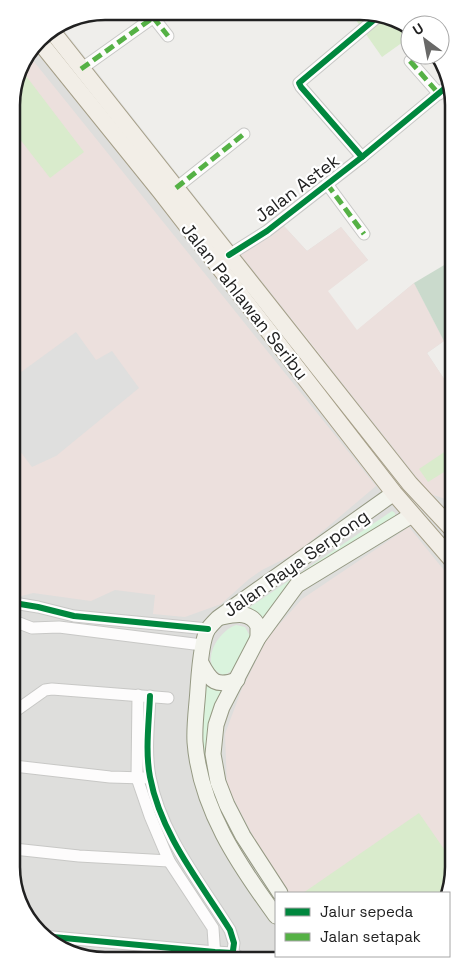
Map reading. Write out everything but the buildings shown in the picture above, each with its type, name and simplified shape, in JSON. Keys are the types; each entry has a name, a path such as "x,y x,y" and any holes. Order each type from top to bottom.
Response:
{"main road":[{"name":"Jalan Pahlawan Seribu","path":"56,36 410,484 445,522"},
{"name":"Jalan Pahlawan Seribu","path":"44,46 165,198 394,493 445,552"},
{"name":"Jalan Raya Serpong","path":"275,915 229,845 210,807 196,757 195,739 202,645 208,629 218,618 394,493"},
{"name":"Jalan Raya Serpong","path":"279,892 243,836 222,794 214,767 213,754 216,725 222,707 258,638 298,585 412,514"},
{"path":"218,618 239,614 251,617 258,626 258,638"},
{"path":"201,663 215,682 221,684 237,680"},
{"path":"229,845 243,836"}],"street":[{"path":"81,69 149,20"},
{"path":"160,20 168,36"},
{"path":"362,157 299,83 372,21"},
{"path":"414,65 439,94"},
{"name":"Jalan Astek","path":"229,255 267,230 327,184 443,90"},
{"path":"176,188 244,134"},
{"path":"327,184 364,234"},
{"path":"20,604 74,616 208,629"},
{"path":"20,623 32,628 62,627 202,645"},
{"path":"166,640 168,625"},
{"path":"20,708 45,690 52,689 168,698"},
{"path":"144,695 150,777 160,808 184,862 230,930 235,952"},
{"path":"144,695 137,778 150,816 169,861 213,928 215,952"},
{"path":"20,767 110,777 150,777"},
{"path":"20,850 79,856 169,861"},
{"path":"58,938 188,952"}],"shaded area":[{"path":"64,31 238,251 283,225 307,251 341,227 368,260 291,318 323,359 414,283 444,341 427,353 445,380 445,873 441,892 275,892 275,952 105,952 72,946 62,941 45,927 31,910 23,889 20,867 20,99 26,72 34,58 45,45"},
{"path":"33,60 376,486 298,552 262,570 221,604 185,617 153,614 155,595 115,590 91,601 33,593 20,596 20,99 26,72"},
{"path":"283,225 307,251 341,227 368,260 328,291 357,330 414,283 444,341 427,353 445,380 445,499 430,494 238,251"},
{"path":"76,332 96,360 112,351 139,388 56,456 32,467 20,451 20,373"},
{"path":"409,527 445,571 445,873 441,892 282,892 227,786 225,734 241,691 268,637 302,599"}],"green space":[{"path":"356,20 377,22 398,29 400,30 400,44 382,57"},
{"path":"25,75 84,152 50,178 20,139 20,99"},
{"path":"445,265 445,341 444,341 414,283"},
{"path":"445,452 445,471 428,482 419,469"},
{"path":"392,511 395,513 395,516 309,574 281,596 260,620 247,609"},
{"path":"236,625 245,627 251,638 232,671 224,675 216,671 212,665 211,657 213,649 222,634"},
{"path":"208,685 225,693 215,721 225,811 223,817 212,801 200,740 205,686"},
{"path":"419,813 445,850 445,873 441,892 304,892"}],"marked path":[{"path":"81,69 150,20"},
{"path":"155,20 168,36"},
{"path":"414,65 439,94"},
{"path":"176,188 244,134"},
{"path":"327,184 364,234"}],"cycle path":[{"path":"362,157 299,83 372,21"},
{"path":"229,255 267,231 362,157 443,90"},
{"path":"20,604 74,616 208,629"},
{"path":"150,696 148,757 155,798 172,838 194,876 230,930 234,943 233,952"},
{"path":"57,937 215,952"}]}
